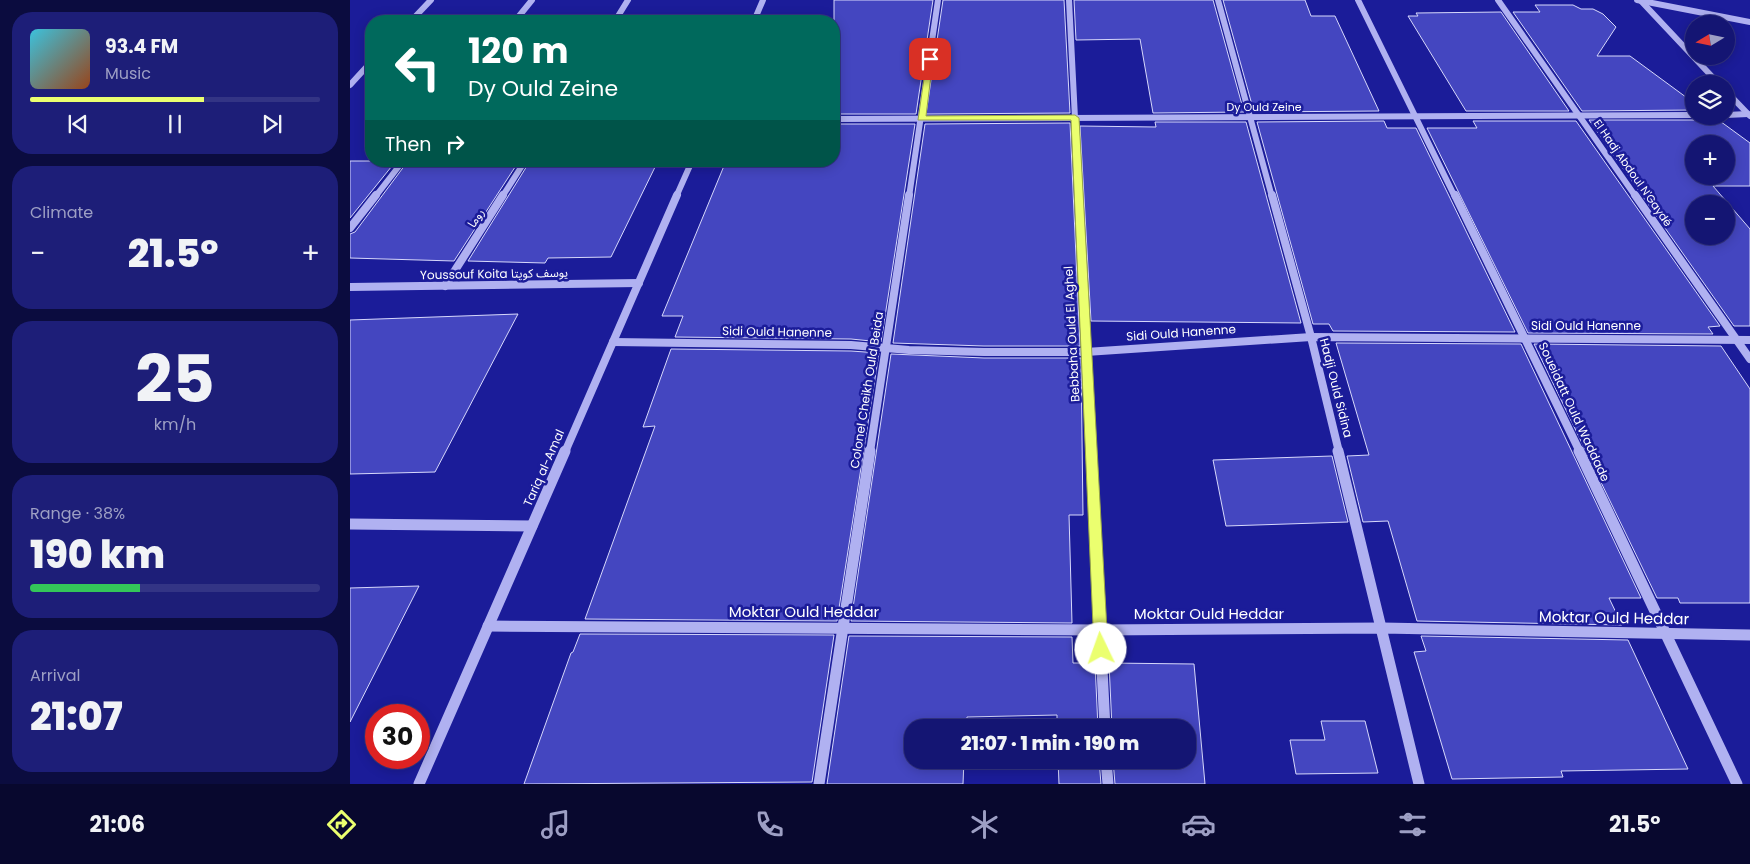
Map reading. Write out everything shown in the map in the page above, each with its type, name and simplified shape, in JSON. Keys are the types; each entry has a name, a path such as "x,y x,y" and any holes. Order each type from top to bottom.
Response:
{"street":[{"path":"417,15 431,0"},
{"path":"520,15 532,0"},
{"path":"619,15 628,0"},
{"path":"757,15 763,0"},
{"name":"Colonel Cheikh Ould Beida","path":"819,784 938,0"},
{"name":"Bebbaha Ould El Aghel","path":"1069,0 1105,719"},
{"name":"Hadji Ould Sidina","path":"1218,0 1311,337 1420,784"},
{"name":"Soueidatt Ould Waddade","path":"1358,0 1526,339 1737,784"},
{"name":"El Hadj Abdoul N'Gaydé","path":"1498,0 1750,359"},
{"path":"1637,0 1750,22"},
{"path":"1641,0 1711,75"},
{"path":"350,84 365,68"},
{"path":"1735,100 1749,115"},
{"name":"Dy Ould Zeine","path":"840,119 1685,115"},
{"path":"1735,115 1749,115"},
{"path":"350,228 398,167"},
{"name":"روما","path":"445,286 521,167"},
{"name":"Tariq al-Amal","path":"419,784 689,167"},
{"name":"Youssouf Koita يوسف كويتا","path":"350,288 639,283"},
{"name":"Sidi Ould Hanenne","path":"613,342 851,345 984,352 1086,352 1311,337 1750,340"},
{"path":"350,524 532,526"},
{"name":"Moktar Ould Heddar","path":"488,626 1100,630 1382,628 1750,634"},
{"path":"1107,769 1108,784"}],"building":[{"path":"834,0 933,0 916,114 840,114 840,15 834,15"},
{"path":"943,0 1064,0 1070,113 926,114"},
{"path":"1074,0 1213,0 1244,112 1153,113 1140,39 1076,40"},
{"path":"1223,0 1305,0 1311,16 1335,16 1379,111 1254,112"},
{"path":"1535,5 1573,5 1581,9 1593,9 1603,14 1616,27 1597,56 1630,56 1685,96 1685,110 1582,111 1513,12 1540,12"},
{"path":"1501,12 1569,111 1466,111 1408,16 1418,16 1416,13"},
{"path":"1589,120 1685,120 1685,125 1725,125 1750,143 1750,186 1713,186 1721,195 1685,195 1685,245 1735,245 1735,212 1750,229 1750,326 1734,326"},
{"path":"1384,121 1387,128 1416,128 1515,332 1333,331 1329,324 1313,324 1257,122"},
{"path":"1473,121 1576,121 1720,326 1708,327 1713,334 1528,333 1427,128 1477,128"},
{"path":"1155,122 1246,122 1301,323 1091,321 1080,126 1156,127"},
{"path":"1070,123 1080,346 984,346 893,343 925,124"},
{"path":"840,124 915,124 881,342 851,339 675,337 683,316 662,316 724,167 840,167"},
{"path":"350,161 365,161 365,167 391,167 350,218"},
{"path":"404,167 515,167 454,261 350,258 350,234 355,232"},
{"path":"526,167 655,167 611,257 548,258 545,263 468,261"},
{"path":"518,314 435,472 350,474 350,320"},
{"path":"1336,343 1521,344 1641,598 1609,598 1622,625 1417,621 1388,521 1363,522 1347,456 1369,455"},
{"path":"1534,344 1721,346 1750,389 1750,603 1680,603 1678,598 1657,598"},
{"path":"671,349 879,353 837,621 585,619 655,426 643,427"},
{"path":"891,354 984,358 1081,358 1083,515 1069,515 1072,623 851,621"},
{"path":"1332,456 1348,522 1226,526 1213,460"},
{"path":"419,586 350,722 350,588"},
{"path":"580,634 834,635 812,782 524,784 571,653"},
{"path":"849,636 1072,637 1073,663 1095,663 1098,719 1057,719 1057,715 967,717 967,719 904,719 904,769 964,769 963,784 827,784"},
{"path":"1421,636 1628,640 1688,769 1561,771 1563,777 1452,779 1414,652 1426,651"},
{"path":"1109,663 1194,664 1205,784 1115,784 1114,769 1196,769 1196,719 1112,719"},
{"path":"1321,721 1365,721 1378,773 1296,774 1290,740 1325,740"},
{"path":"1058,769 1100,769 1101,784 1059,784"}],"route":[{"path":"930,59 921,118 1075,118 1101,649"}]}
